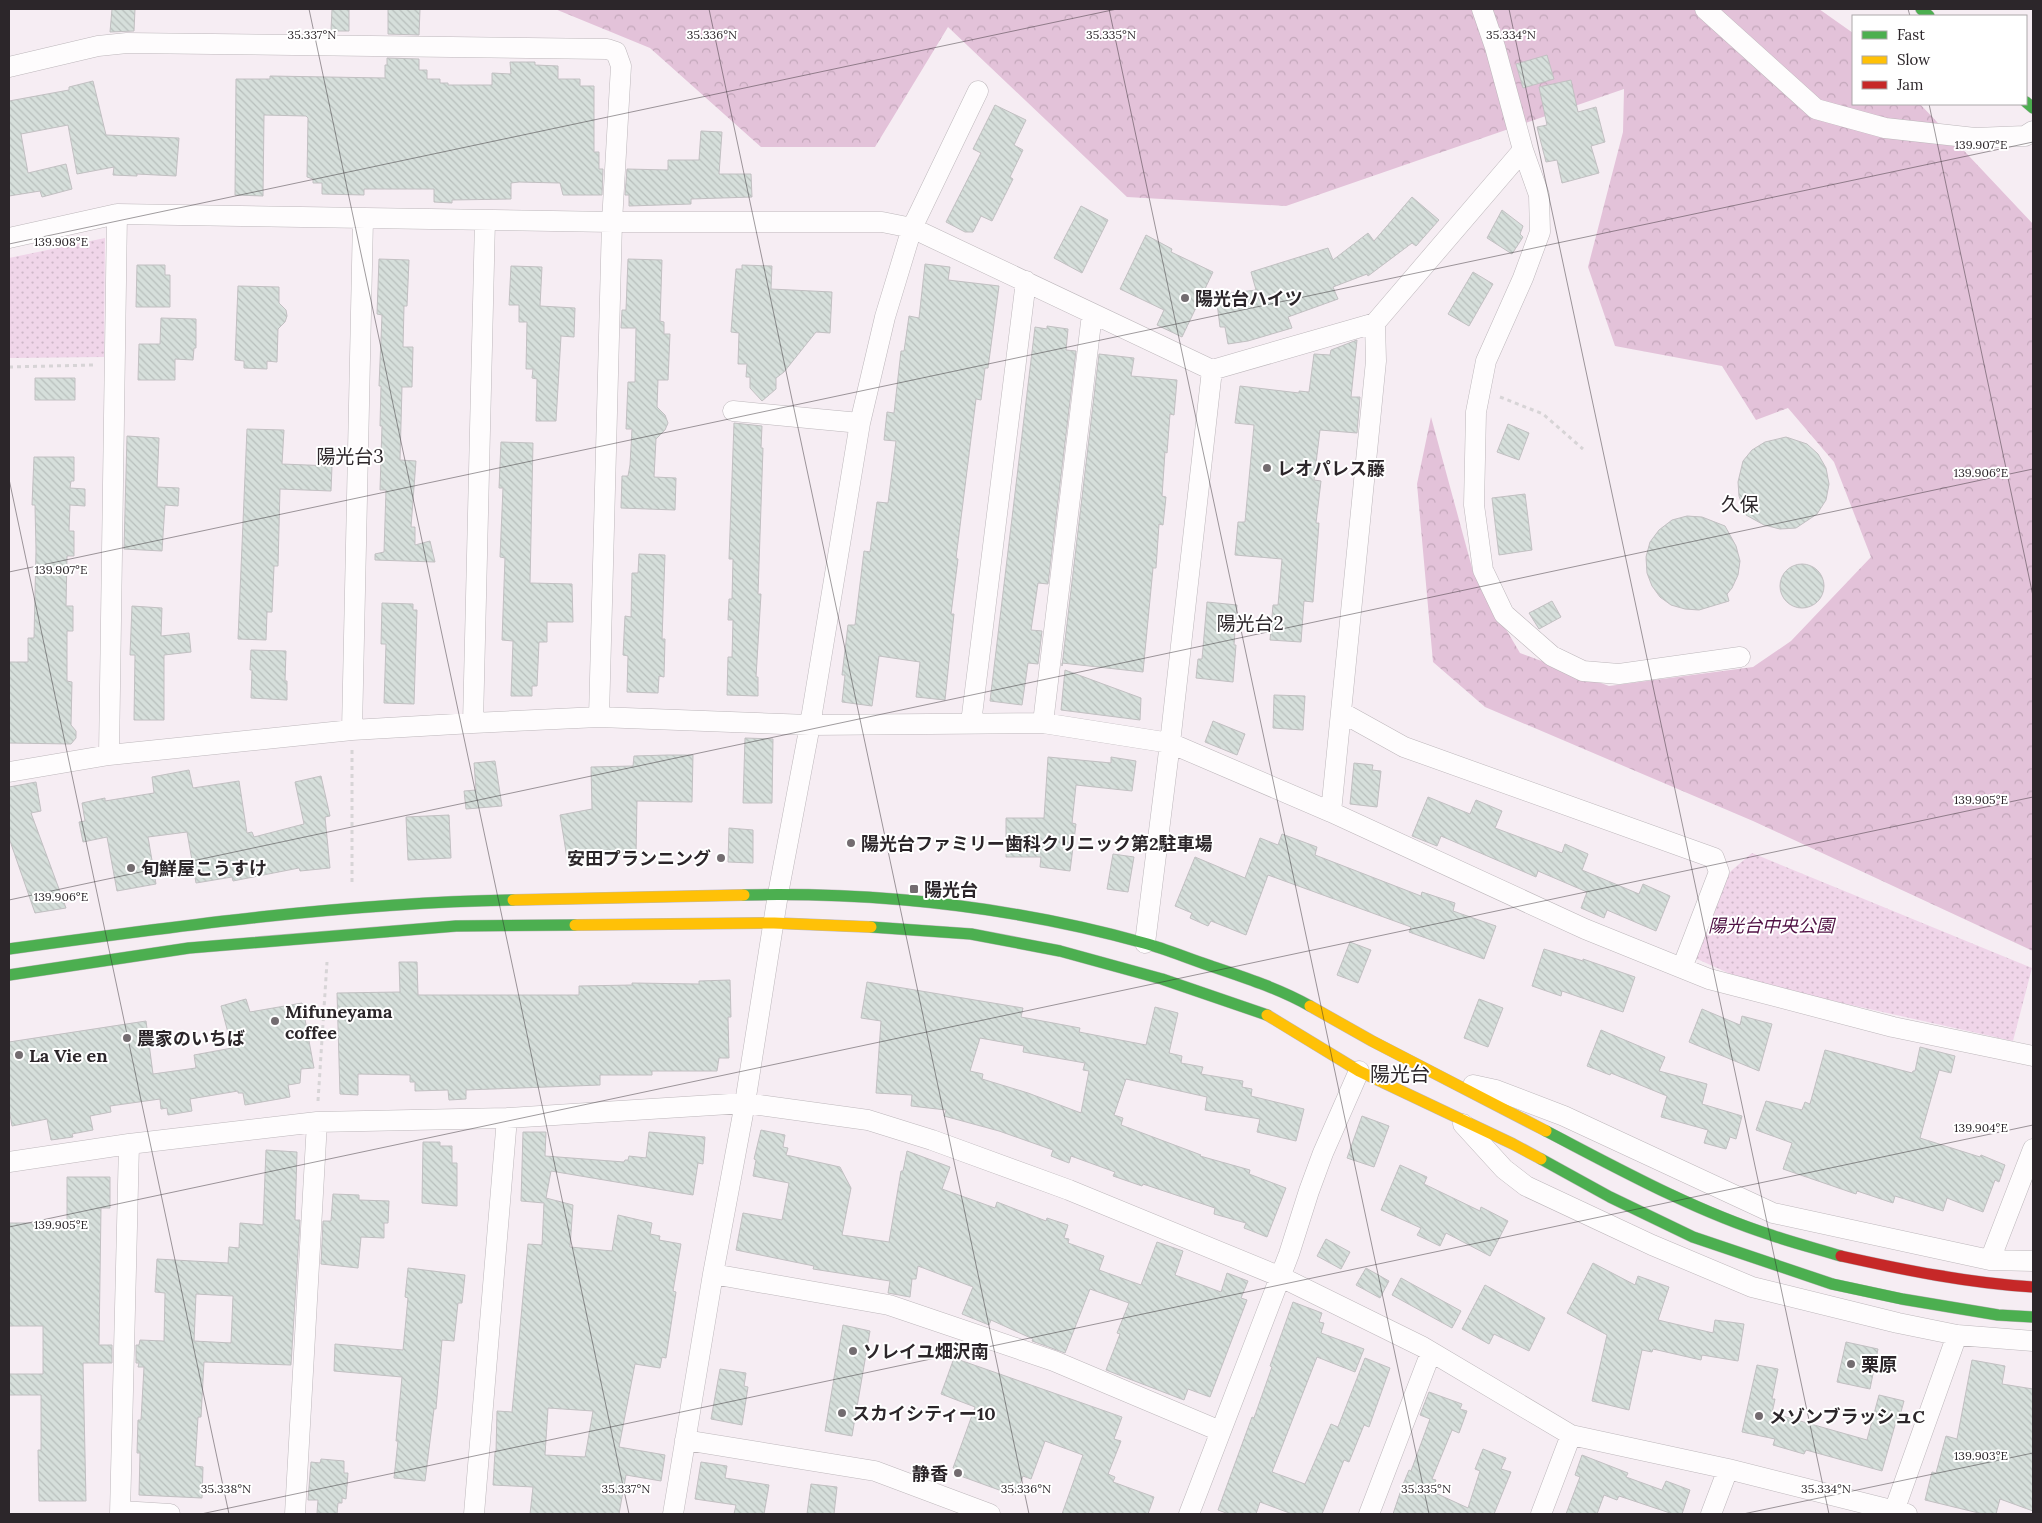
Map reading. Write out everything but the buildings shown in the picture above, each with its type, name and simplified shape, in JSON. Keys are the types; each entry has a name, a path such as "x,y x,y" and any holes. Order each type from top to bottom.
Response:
{"street":[{"path":"1482,9 1538,195 1540,232 1523,278 1486,361 1476,412 1474,505 1483,570 1504,614 1552,656 1583,671 1619,674 1740,657"},
{"path":"1705,9 1816,110 1885,128 1975,138 2025,136 2033,131"},
{"path":"9,67 98,46 127,43 607,49 616,52 621,66 612,222 599,717"},
{"path":"673,1514 713,1274 745,1104 778,894 810,725 860,423 885,317 912,228 978,91"},
{"path":"9,238 117,214 612,222 882,222 912,228 1212,370 1375,322 1523,150"},
{"path":"109,755 117,214"},
{"path":"352,730 362,219"},
{"path":"473,723 485,220"},
{"path":"971,723 1026,281"},
{"path":"1043,722 1092,314"},
{"path":"1331,812 1376,361 1375,322"},
{"path":"1144,944 1170,743 1212,370"},
{"path":"733,411 860,423"},
{"path":"1341,712 1404,747 1714,858 1719,872 1682,968"},
{"path":"9,772 109,755 352,730 473,723 599,717 810,725 1043,722 1170,743 1331,812 1585,929 1709,979 1893,1027 2033,1056"},
{"path":"9,949 224,920 335,909 454,901 847,894 978,907 1032,917 1144,944 1287,993 1444,1078 1635,1177 1685,1201 1770,1234 1842,1256 1910,1270 2002,1286 2033,1287"},
{"path":"9,975 189,948 446,927 774,922 971,934 1060,951 1162,979 1265,1014 1359,1071 1513,1144 1610,1196 1693,1237 1756,1260 1832,1284 1902,1299 1998,1315 2033,1317"},
{"path":"1189,1514 1281,1277 1320,1160 1359,1071"},
{"path":"1444,1078 1496,1090 1564,1116 1773,1213 1990,1260 2033,1261"},
{"path":"9,1162 129,1144 316,1122 507,1118 745,1104 868,1120 932,1140 1069,1190 1281,1277 1431,1352 1571,1435 1728,1469 1898,1513 1957,1335"},
{"path":"474,1514 507,1118"},
{"path":"1458,1118 1504,1168 1526,1186 1652,1245 1752,1287 1898,1323 1957,1335 2033,1341"},
{"path":"295,1514 316,1122"},
{"path":"129,1144 120,1513 170,1514"},
{"path":"1990,1260 2033,1149"},
{"path":"713,1274 889,1306 1054,1361 1220,1431"},
{"path":"1369,1514 1431,1352"},
{"path":"1541,1514 1571,1435"},
{"path":"685,1440 875,1471 990,1514"},
{"path":"1711,1514 1728,1469"}],"path":[{"path":"9,366 116,365"},
{"path":"1481,389 1543,414 1583,449"},
{"path":"352,730 352,888"},
{"path":"316,1122 328,956"}],"green space":[{"path":"555,9 1819,9 1852,32 1852,105 1921,105 2033,224 2033,951 1753,821 1485,707 1433,662 1417,484 1431,417 1474,575 1520,653 1609,686 1753,667 1791,641 1871,557 1834,462 1788,408 1756,420 1722,366 1615,346 1588,267 1623,132 1624,89 1286,206 1127,197 948,27 875,147 761,147 650,48"},
{"path":"105,238 104,357 9,358 9,258"},
{"name":"陽光台中央公園","path":"1752,853 2032,968 2013,1041 1748,982 1695,958 1716,896 1731,871"}],"traffic: fast":[{"path":"1921,9 1928,15"},
{"path":"2027,103 2033,108"},
{"path":"744,895 845,896 896,899 946,904 1046,920 1095,930 1160,948 1260,983 1310,1006"},
{"path":"9,949 261,917 387,906 513,900"},
{"path":"9,975 189,948 456,926 575,925"},
{"path":"871,927 971,934 1060,951 1162,979 1267,1015"},
{"path":"1546,1131 1657,1188 1713,1214 1780,1238 1841,1256"},
{"path":"1541,1159 1610,1197 1693,1237 1832,1284 1902,1299 1998,1315 2033,1317"}],"traffic: slow":[{"path":"513,900 744,895"},
{"path":"575,925 774,923 871,927"},
{"path":"1310,1006 1372,1041 1546,1131"},
{"path":"1267,1015 1359,1071 1541,1159"}],"traffic: jam":[{"path":"1841,1256 1937,1275 2033,1287"}],"place":[{"name":"陽光台ハイツ","path":"1185,298"},
{"name":"レオパレス藤","path":"1267,468"},
{"name":"陽光台ファミリー歯科クリニック第2駐車場","path":"851,843"},
{"name":"安田プランニング","path":"721,858"},
{"name":"旬鮮屋こうすけ","path":"131,868"},
{"name":"陽光台","path":"914,889"},
{"name":"Mifuneyama coffee","path":"275,1021"},
{"name":"農家のいちば","path":"127,1038"},
{"name":"La Vie en","path":"19,1055"},
{"name":"ソレイユ畑沢南","path":"853,1351"},
{"name":"栗原","path":"1851,1364"},
{"name":"スカイシティー10","path":"842,1413"},
{"name":"メゾンブラッシュC","path":"1759,1416"},
{"name":"静香","path":"958,1473"}],"district":[{"name":"陽光台3","path":"350,456"},
{"name":"久保","path":"1740,504"},
{"name":"陽光台2","path":"1250,623"},
{"name":"陽光台","path":"1400,1073"}]}
